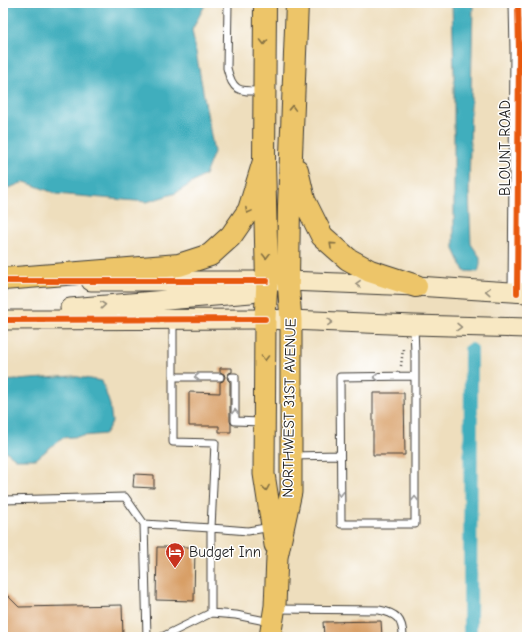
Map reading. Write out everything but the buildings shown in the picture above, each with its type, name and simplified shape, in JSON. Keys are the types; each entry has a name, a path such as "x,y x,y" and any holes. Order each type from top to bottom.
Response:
{"highway":[{"path":"264,3 266,281"},
{"path":"288,281 289,206 297,3"},
{"path":"291,147 304,200 322,236 348,259 370,272 416,286"},
{"path":"3,280 179,265 210,255 231,236 249,210 264,161"}],"main road":[{"path":"3,280 288,281 416,286 522,293"},
{"path":"24,320 52,310 251,293 266,281"},
{"name":"NORTHWEST 31ST AVENUE","path":"266,281 264,474 277,557"},
{"name":"NORTHWEST 31ST AVENUE","path":"272,622 277,557 291,492 291,320 288,281"},
{"path":"3,320 265,319 527,328"}],"street":[{"name":"BLOUNT ROAD","path":"518,3 522,293"}],"lane":[{"path":"228,3 227,68 229,78 241,91 264,92"},
{"path":"173,319 174,442 215,443 211,528 211,613"},
{"path":"414,325 415,376 415,524 340,524 340,377 415,376"},
{"path":"173,377 220,377"},
{"path":"232,377 235,377 235,421 264,422"},
{"path":"291,456 340,455"},
{"path":"3,500 125,497 144,524 147,637"},
{"path":"144,524 248,531 272,527"},
{"path":"162,637 211,613 236,615 272,622 379,610 393,614 400,622 403,630 403,637"}],"path":[{"path":"401,369 403,348"}],"water":[{"path":"3,3 206,3 192,30 214,152 205,175 176,193 147,202 57,194 25,182 3,190"},
{"path":"452,3 473,3 469,192 471,244 480,257 478,272 464,271 454,249 454,72"},
{"path":"73,376 102,381 110,405 112,422 105,434 62,438 36,459 16,459 3,449 3,381"}],"waterway":[{"path":"470,637 471,350"}],"cycle path":[{"path":"517,293 518,3"},
{"path":"3,281 267,281"},
{"path":"3,320 265,319"}],"place":[{"name":"Budget Inn","path":"175,569"}]}
